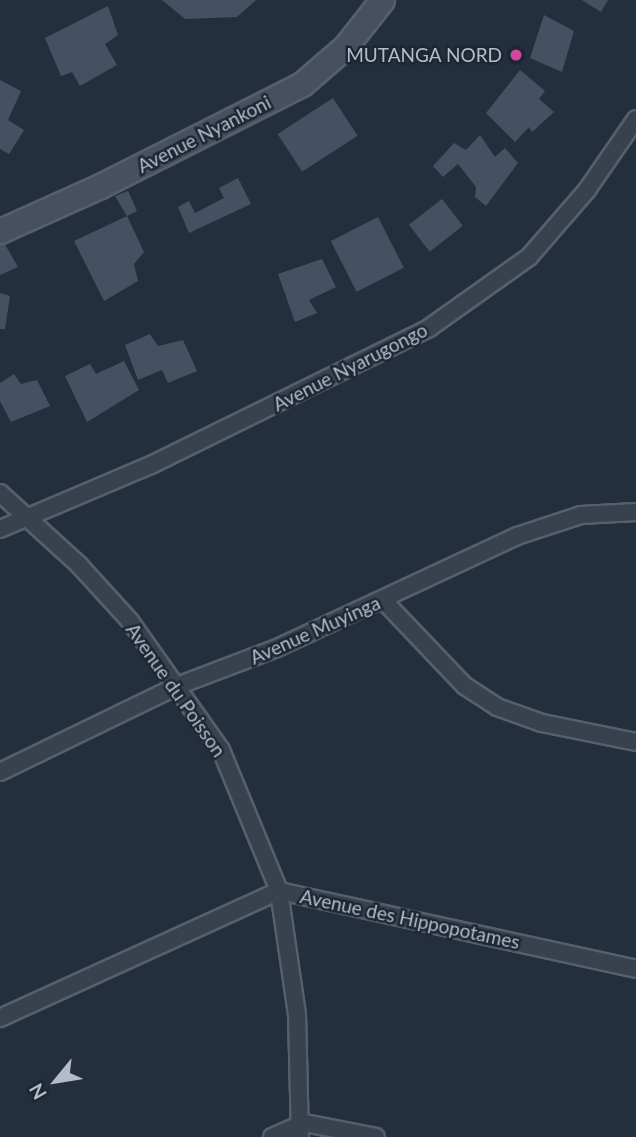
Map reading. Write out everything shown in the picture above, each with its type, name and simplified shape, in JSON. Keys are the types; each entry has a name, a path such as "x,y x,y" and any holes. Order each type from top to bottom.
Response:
{"street":[{"name":"Avenue Nyankoni","path":"0,231 100,187 302,85 345,47 382,0"},
{"name":"Avenue Nyarugongo","path":"0,529 163,459 429,328 529,257 587,190 636,119"},
{"name":"Avenue du Poisson","path":"0,493 28,517 130,621 221,750 279,891 297,1014 302,1130"},
{"name":"Avenue Muyinga","path":"0,772 177,686 383,600 517,536 581,516 636,512"},
{"path":"383,600 465,686 497,707 542,723 636,742"},
{"name":"Avenue des Hippopotames","path":"0,1018 279,891 636,969"},
{"path":"272,1137 302,1130 376,1137"}],"building":[{"path":"162,0 256,0 237,17 185,19"},
{"path":"582,0 608,0 601,12"},
{"path":"108,6 118,35 105,44 117,65 80,86 72,72 61,76 45,38"},
{"path":"544,15 574,31 562,72 530,58"},
{"path":"520,70 545,91 539,99 554,112 532,132 529,127 515,142 486,113"},
{"path":"0,80 21,91 8,120 24,130 9,154 0,149"},
{"path":"333,98 358,136 302,172 278,134"},
{"path":"480,135 495,157 505,148 518,163 486,206 475,197 476,187 458,164 443,177 433,166 454,143 466,150"},
{"path":"238,178 251,204 189,233 178,207 189,201 195,213 224,198 219,188"},
{"path":"128,191 137,211 127,216 115,196"},
{"path":"442,199 463,226 430,252 409,225"},
{"path":"127,216 144,252 134,264 138,281 104,301 74,241"},
{"path":"378,217 404,268 357,292 331,241"},
{"path":"0,236 18,267 0,275"},
{"path":"322,259 336,287 309,300 317,313 295,322 278,274"},
{"path":"0,293 10,296 5,329 0,329"},
{"path":"150,334 158,346 183,340 197,371 168,383 162,370 138,380 125,345"},
{"path":"124,361 139,390 87,422 65,376 90,364 96,374"},
{"path":"14,374 21,384 37,380 50,406 11,422 0,401 0,383"}],"place":[{"name":"MUTANGA NORD","path":"516,55"}]}
